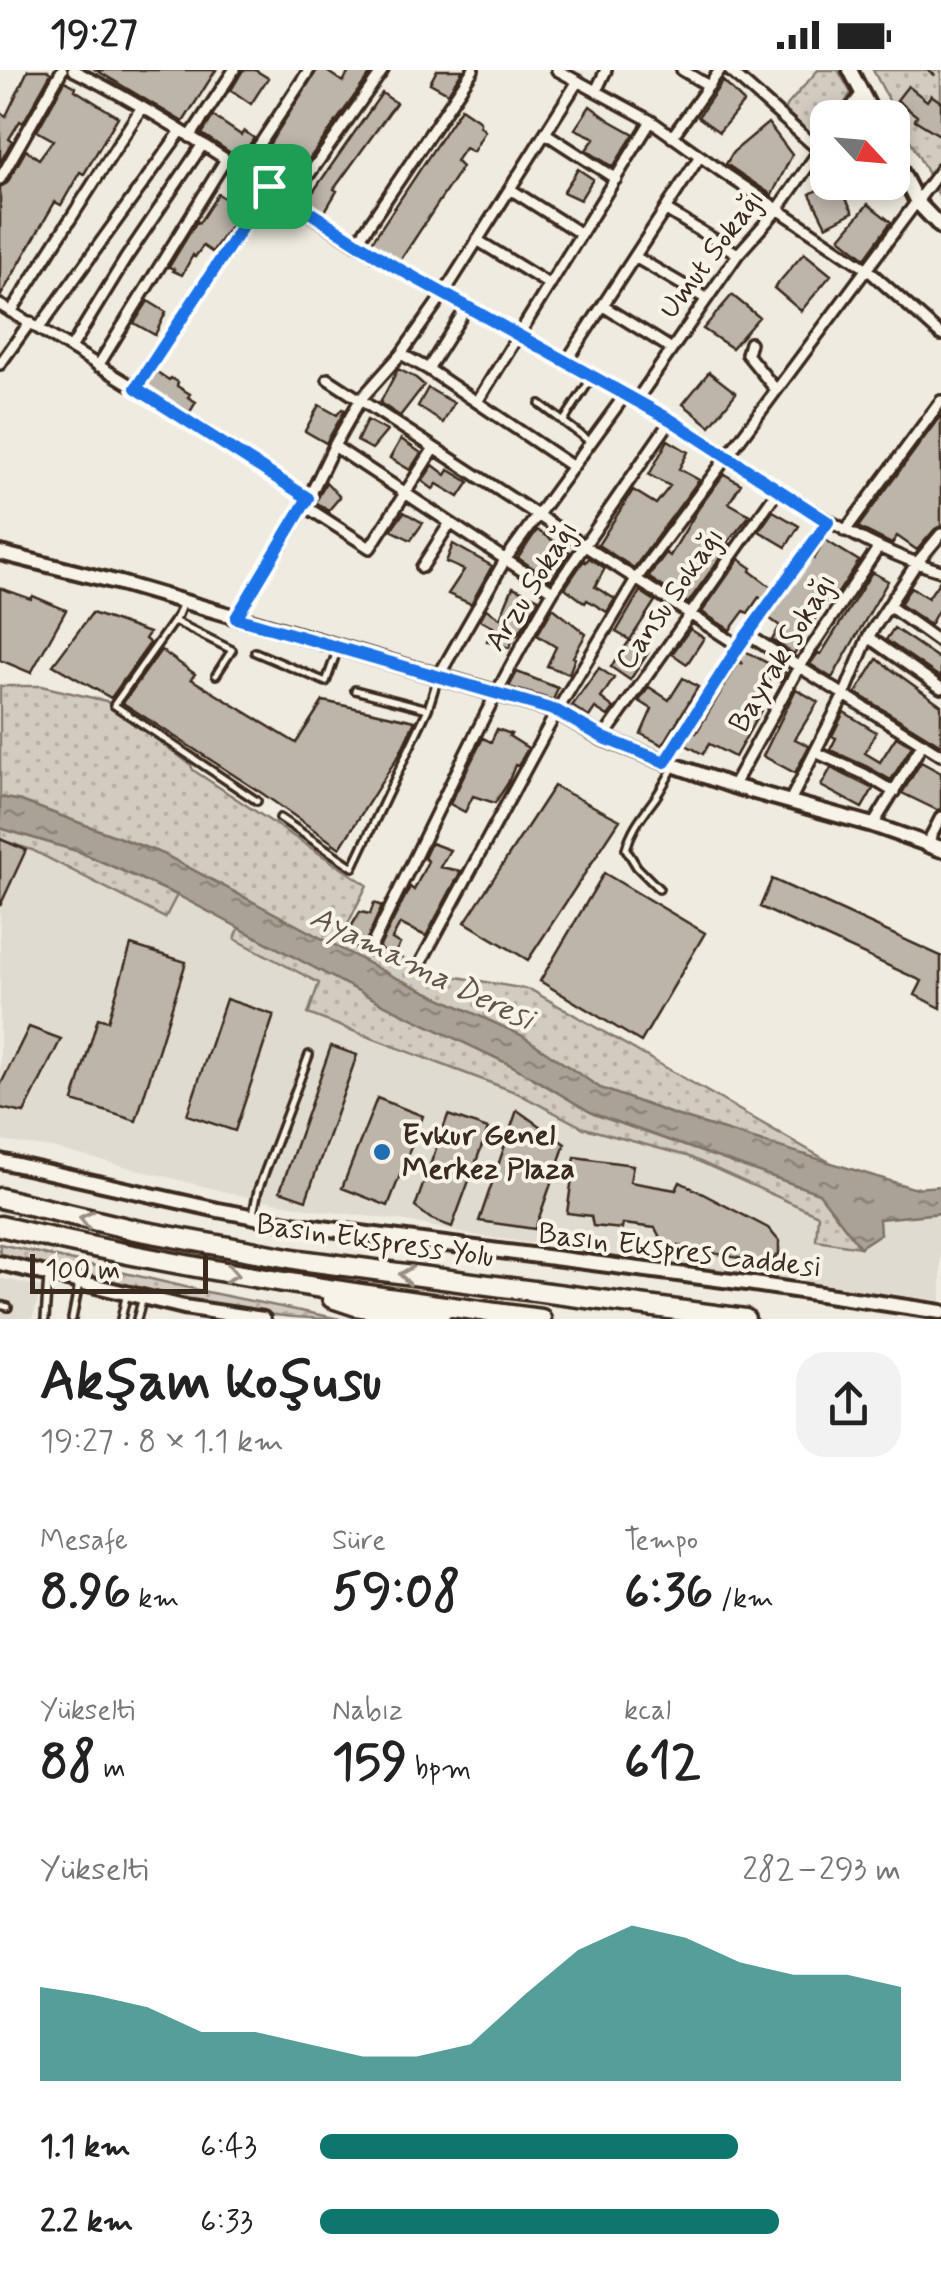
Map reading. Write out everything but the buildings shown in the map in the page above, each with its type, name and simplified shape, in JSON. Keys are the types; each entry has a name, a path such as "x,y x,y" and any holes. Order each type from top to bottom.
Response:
{"highway":[{"name":"Basın Ekspress Yolu","path":"0,1198 135,1230 300,1260 745,1319"},
{"name":"Basın Ekspress Yolu","path":"0,1226 192,1267 541,1319"},
{"path":"299,1285 356,1306 440,1319"}],"main road":[{"path":"850,70 866,100"},
{"path":"910,188 917,202 941,227"},
{"path":"0,553 120,583 557,711 604,738 733,786 873,824 936,846"},
{"name":"Basın Ekspres Caddesi","path":"0,1161 253,1217 941,1312"},
{"path":"0,1263 220,1316 263,1319"}],"street":[{"path":"0,179 62,70"},
{"path":"73,70 203,144 356,244 671,420 828,522 878,548 941,571"},
{"path":"0,364 234,70"},
{"path":"243,170 309,70"},
{"path":"291,200 383,70"},
{"path":"356,244 473,70"},
{"path":"558,70 652,121 867,269 941,335"},
{"path":"596,90 606,70"},
{"path":"682,70 709,86"},
{"path":"672,137 720,70"},
{"path":"729,70 810,143"},
{"path":"236,618 306,502 360,400 401,354 444,294 578,80"},
{"path":"857,100 862,93"},
{"path":"12,312 142,107"},
{"path":"477,402 652,121"},
{"path":"545,133 616,178"},
{"path":"71,348 203,144"},
{"path":"0,156 10,162"},
{"path":"566,362 700,156"},
{"path":"98,366 226,159"},
{"name":"Umut Sokağı","path":"636,401 738,254 778,208 810,162"},
{"path":"422,960 557,711 636,579 941,169"},
{"path":"136,388 269,186"},
{"path":"510,189 581,234"},
{"path":"666,210 738,254"},
{"path":"477,240 550,285"},
{"path":"635,258 707,299"},
{"path":"0,305 136,388 370,548 434,448"},
{"path":"428,369 467,306"},
{"path":"603,306 672,349"},
{"path":"750,344 747,354 776,390"},
{"path":"401,354 573,467"},
{"path":"328,379 739,646"},
{"path":"438,677 504,560 625,395"},
{"path":"845,531 941,402"},
{"name":"Arzu Sokağı","path":"370,949 496,694 553,590 671,420"},
{"path":"334,446 553,590"},
{"name":"Cansu Sokağı","path":"604,738 778,490"},
{"path":"670,763 739,646 828,522"},
{"path":"422,567 450,523"},
{"path":"790,802 845,693 868,637 916,564 941,534"},
{"name":"Bayrak Sokağı","path":"733,786 800,665 878,548"},
{"path":"888,606 941,643"},
{"path":"748,635 941,754"},
{"path":"868,637 941,688"},
{"path":"873,824 923,743"},
{"path":"815,752 894,792"},
{"path":"936,846 941,817"}],"lane":[{"path":"563,422 592,376"},
{"path":"540,404 590,441"},
{"path":"183,602 174,621 114,704 257,800"},
{"path":"174,621 232,650 216,675"},
{"path":"255,652 326,682 338,648"},
{"path":"280,818 352,867 428,709 438,677"},
{"path":"355,690 428,709"},
{"path":"660,888 633,862 626,849 639,818 656,798 670,763"},
{"path":"253,1217 258,1190 309,1055"},
{"path":"45,1319 48,1274"},
{"path":"72,1319 79,1281"},
{"path":"121,1319 127,1294"},
{"path":"137,1319 143,1298"}],"path":[{"path":"927,70 941,79"}],"shaded area":[{"path":"818,70 838,70 851,93 847,100 810,100 810,133 784,109"},
{"path":"873,70 941,70 941,199 910,140 910,100 889,100"},
{"path":"0,686 41,686 106,701 193,770 367,885 344,932 435,973 531,990 833,1164 600,1088 521,1035 394,977 163,854 21,801 0,797"},
{"path":"0,828 80,852 177,895 165,918 32,850 0,840"},
{"path":"0,840 32,850 165,917 177,895 239,928 236,939 320,983 308,1014 515,1092 584,1128 687,1156 818,1215 816,1241 879,1219 941,1213 941,1301 323,1211 238,1195 52,1148 0,1141"},
{"path":"239,928 387,1006 511,1065 594,1114 819,1193 860,1247 816,1240 818,1215 687,1156 584,1128 515,1092 308,1014 319,983 235,939"},
{"path":"0,1244 340,1319 254,1312 169,1296 0,1255"},
{"path":"0,1278 42,1287 32,1319 0,1319"}],"water":[{"name":"Ayamama Deresi","path":"0,797 21,801 163,854 394,977 521,1035 600,1088 913,1188 941,1186 941,1213 879,1219 880,1234 860,1247 819,1193 594,1114 511,1065 387,1006 177,895 80,852 0,828"}],"place":[{"name":"Evkur Genel Merkez Plaza","path":"382,1152"}],"route":[{"path":"269,186 392,265 671,420 828,522 739,646 665,762 604,738 557,711 236,618 308,498 136,388 269,186"}]}
